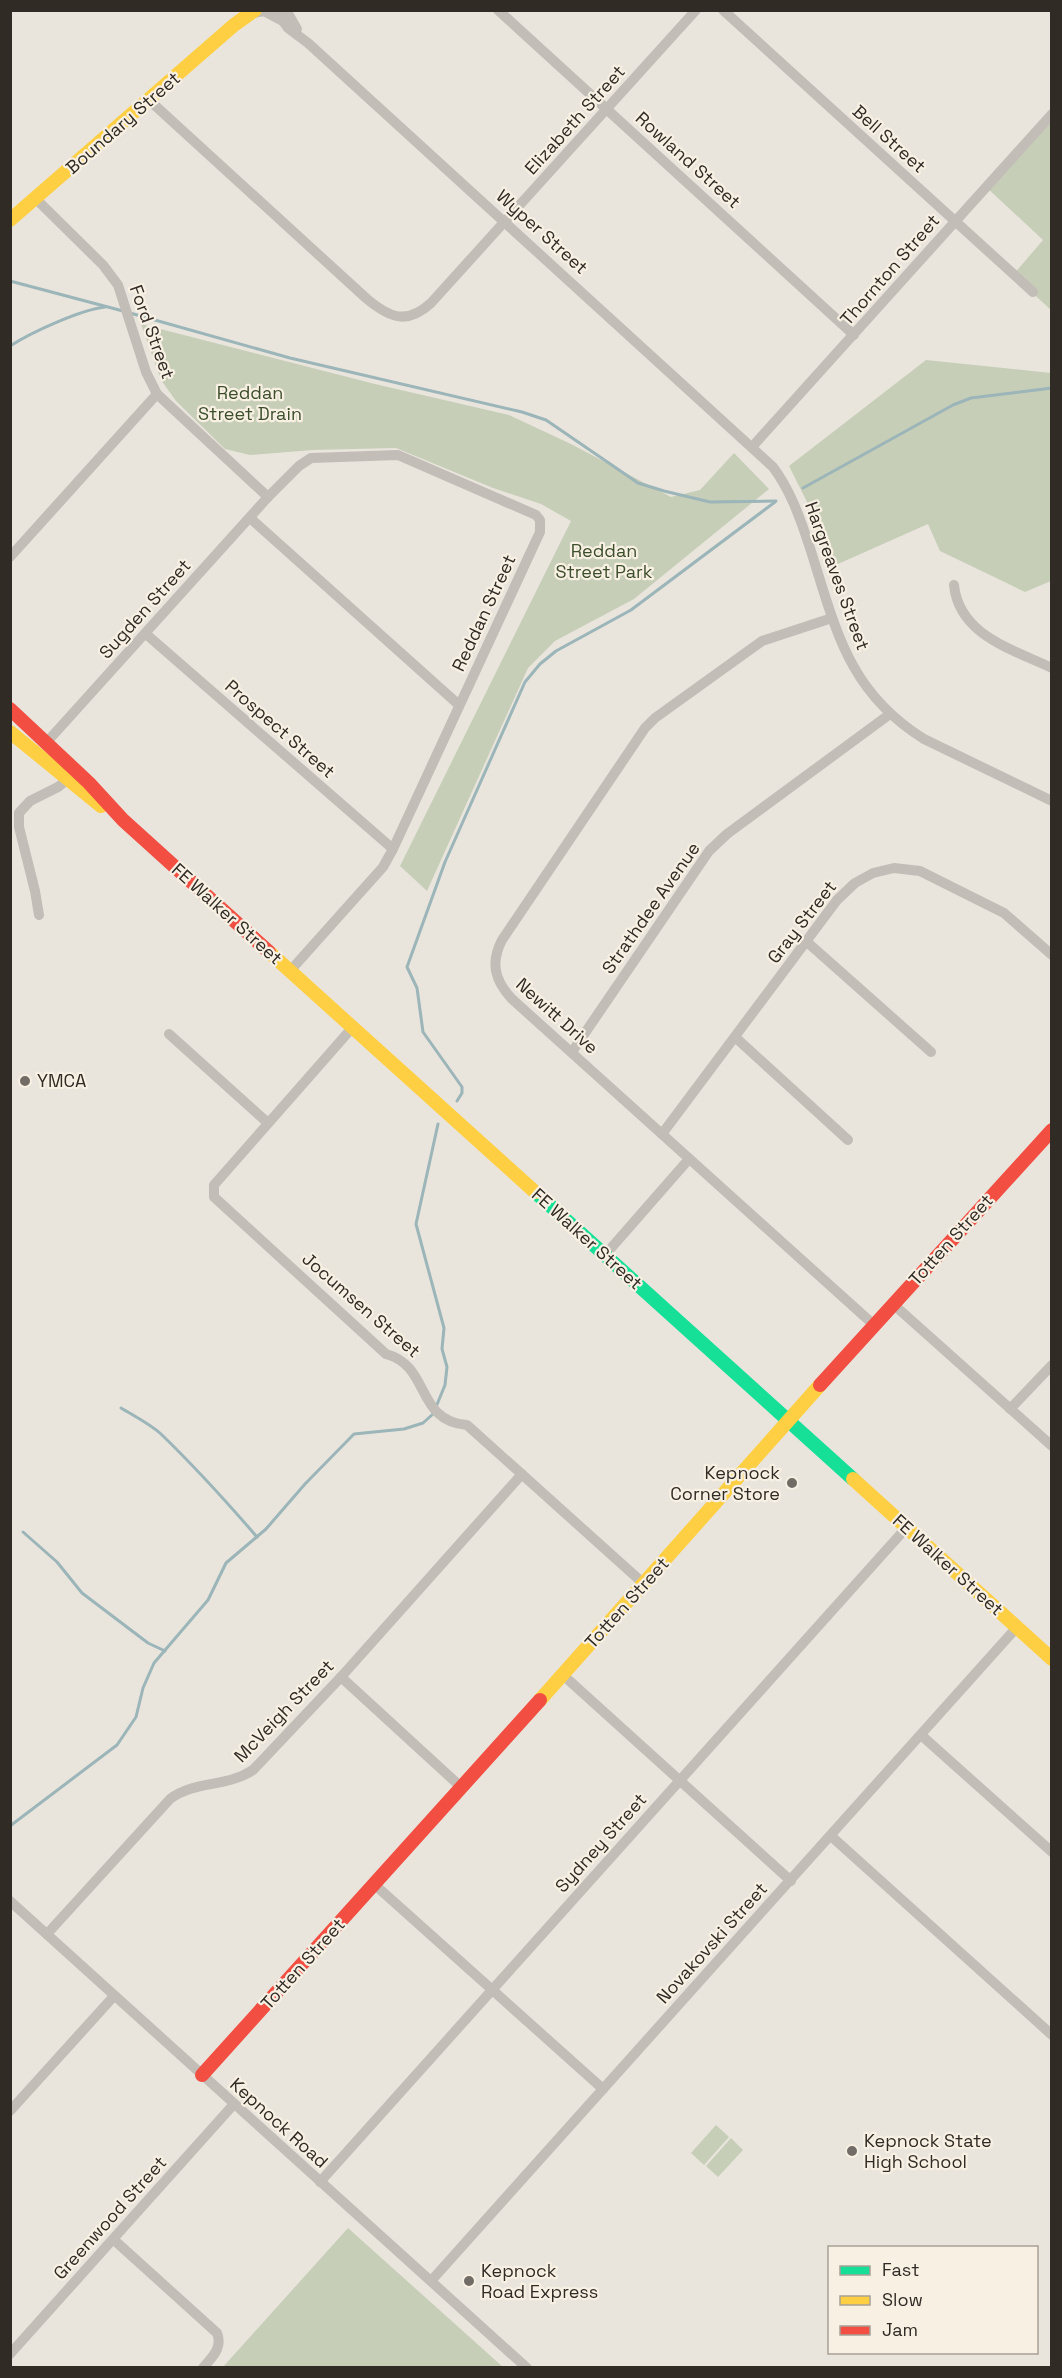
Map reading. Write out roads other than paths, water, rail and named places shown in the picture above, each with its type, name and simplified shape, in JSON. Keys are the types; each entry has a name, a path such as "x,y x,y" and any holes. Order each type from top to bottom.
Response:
{"street":[{"name":"Rowland Street","path":"498,10 854,335"},
{"name":"Elizabeth Street","path":"149,100 367,299 394,315 403,317 417,314 431,303 696,10"},
{"name":"Bell Street","path":"723,10 1033,292"},
{"path":"251,11 281,14"},
{"name":"Boundary Street","path":"10,220 251,11"},
{"name":"Wyper Street","path":"281,14 308,43 752,447"},
{"name":"Thornton Street","path":"752,447 1052,114"},
{"name":"Ford Street","path":"36,199 112,275 126,306 146,372 157,394 268,497"},
{"path":"10,557 157,394"},
{"name":"Hargreaves Street","path":"752,447 778,474 798,515 832,618 854,669 869,690 907,729 1052,801"},
{"name":"Reddan Street","path":"268,497 299,466 311,458 390,454 406,458 537,515 540,520 540,532 393,849 383,867 290,970"},
{"name":"Sugden Street","path":"46,743 268,497"},
{"path":"250,518 459,705"},
{"path":"954,585 958,605 976,630 1052,668"},
{"name":"Newitt Drive","path":"832,618 762,641 655,718 645,728 502,940 495,960 495,971 504,990 874,1325"},
{"name":"Prospect Street","path":"146,634 393,849"},
{"name":"FE Walker Street","path":"10,709 46,743 72,776 1052,1659"},
{"name":"Strathdee Avenue","path":"572,1052 709,851 727,834 890,714"},
{"name":"FE Walker Street","path":"10,732 47,763 72,776"},
{"path":"10,739 47,763"},
{"path":"39,915 36,891 19,827 19,813 30,801 72,776"},
{"name":"Gray Street","path":"662,1134 837,900 855,883 873,873 894,868 920,871 990,904 1004,913 1052,955"},
{"path":"807,942 931,1052"},
{"path":"169,1034 268,1123 352,1028"},
{"path":"735,1037 848,1140"},
{"name":"Jocumsen Street","path":"268,1123 214,1185 213,1192 217,1201 386,1354 401,1359 415,1374 425,1397 445,1420 453,1424 467,1425 644,1584"},
{"name":"Totten Street","path":"202,2075 375,1885 874,1325 1052,1130"},
{"path":"605,1255 690,1159"},
{"path":"893,1304 1052,1446"},
{"path":"1010,1409 1052,1365"},
{"name":"McVeigh Street","path":"47,1934 170,1799 182,1790 229,1782 254,1770 341,1677 522,1474"},
{"name":"Sydney Street","path":"320,2182 907,1527"},
{"name":"Novakovski Street","path":"431,2281 1017,1627"},
{"path":"563,1675 791,1881"},
{"path":"341,1677 461,1787"},
{"path":"921,1735 1052,1852"},
{"path":"831,1836 1052,2035"},
{"path":"375,1885 603,2089"},
{"name":"Kepnock Road","path":"10,1901 527,2367"},
{"path":"10,2111 114,1996"},
{"name":"Greenwood Street","path":"10,2354 234,2104"},
{"path":"113,2239 214,2329 220,2339 218,2350 202,2367"}],"waterway":[{"path":"10,281 123,311"},
{"path":"10,346 56,322 105,307"},
{"path":"130,313 290,358 522,412 546,420 638,483 664,491 710,502 776,501"},
{"path":"803,488 953,405 971,398 1052,388"},
{"path":"457,1101 462,1093 462,1087 423,1032 417,988 407,967 445,862 525,682 540,664 556,651 631,610 775,502"},
{"path":"436,1407 445,1385 447,1367 442,1349 444,1328 416,1224 438,1124"},
{"path":"121,1408 161,1434 257,1537"},
{"path":"10,1826 117,1745 136,1717 143,1688 154,1663 208,1600 226,1563 266,1529 305,1484 354,1434 404,1429 423,1423 433,1414"},
{"path":"23,1532 57,1562 82,1593 148,1643 165,1651"}],"place":[{"name":"YMCA","path":"25,1081"},
{"name":"Kepnock Corner Store","path":"792,1483"},
{"name":"Kepnock State High School","path":"852,2151"},
{"name":"Kepnock Road Express","path":"469,2281"}],"park label":[{"name":"Reddan Street Drain","path":"250,403"},
{"name":"Reddan Street Park","path":"604,561"}]}
